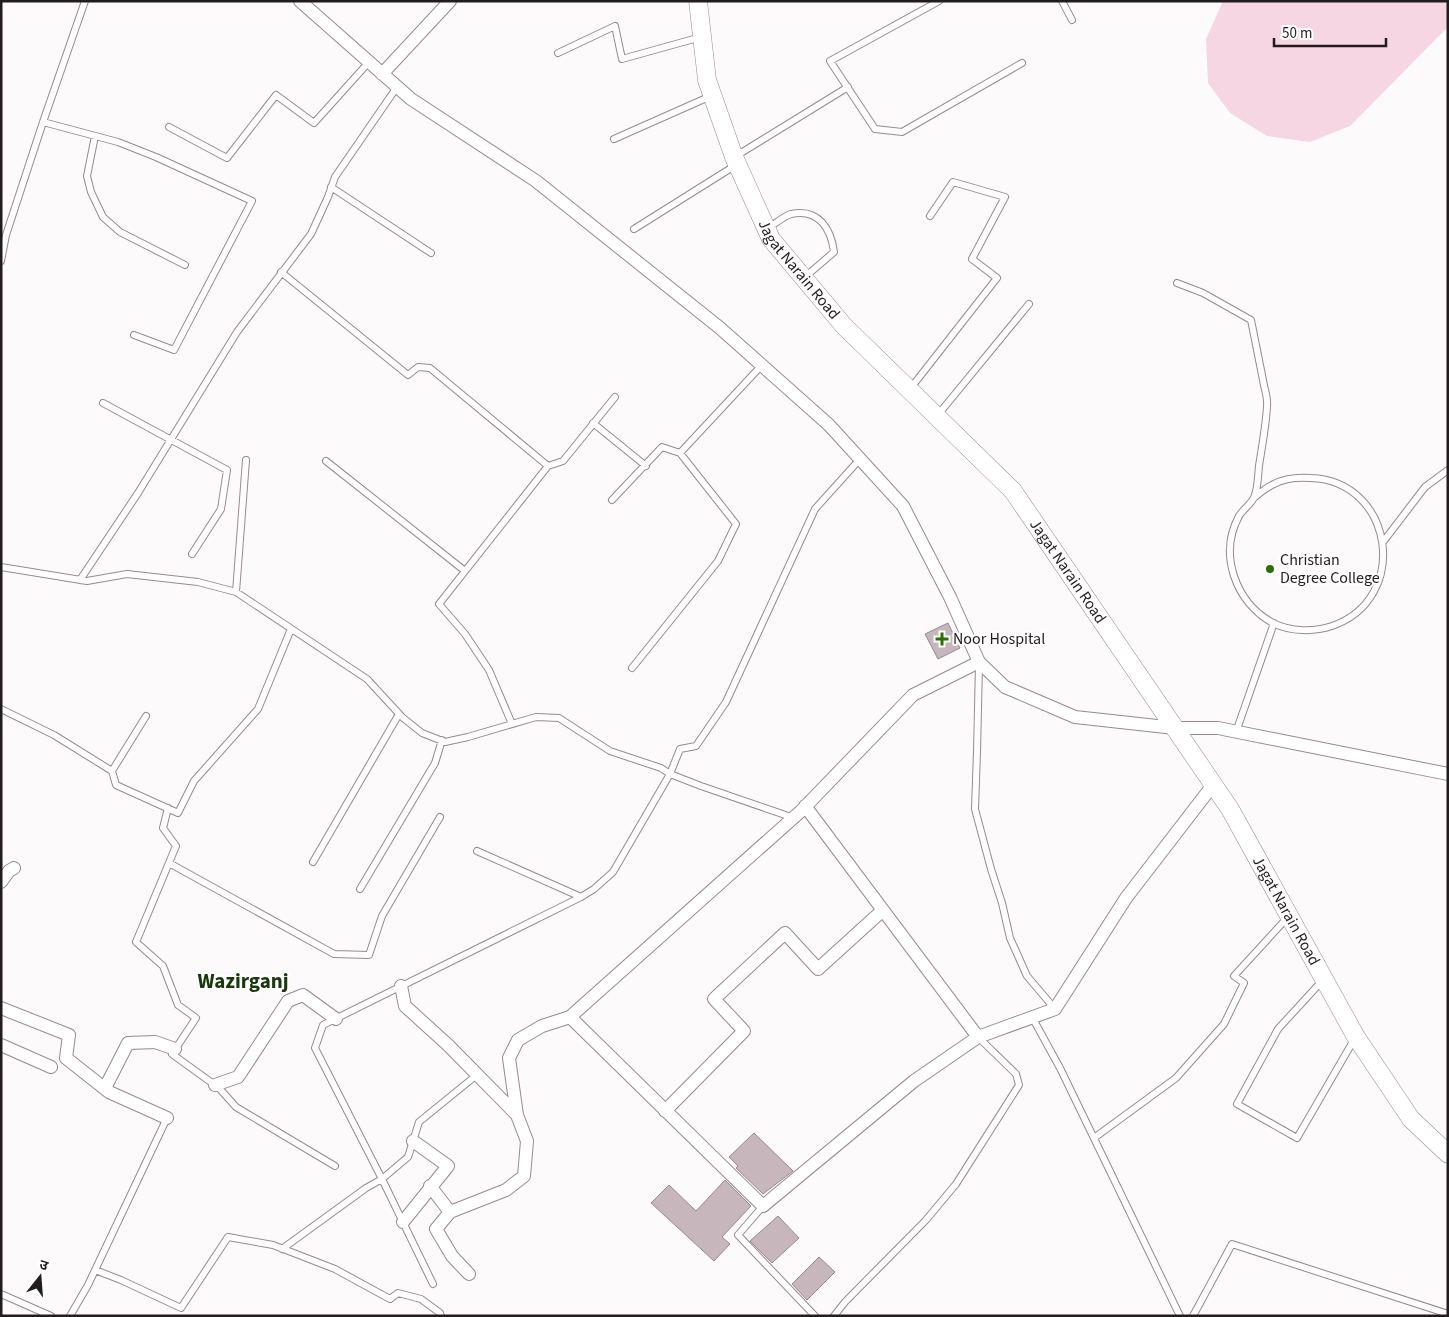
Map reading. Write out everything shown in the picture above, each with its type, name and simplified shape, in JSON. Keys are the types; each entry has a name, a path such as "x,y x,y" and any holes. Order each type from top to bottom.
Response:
{"street":[{"path":"300,1 411,99 536,181 720,328 829,425 903,506 950,597 979,662 1005,687 1075,716 1175,728 1218,728 1448,774"},
{"path":"382,74 450,1"},
{"name":"Jagat Narain Road","path":"698,1 707,80 735,161 771,239 844,326 1013,491 1230,809 1356,1037 1411,1119 1448,1154"},
{"path":"469,1274 452,1256 436,1229 450,1212 506,1190 524,1176 527,1141 518,1114 509,1058 518,1040 542,1026 570,1017 794,818 913,694 979,662"},
{"path":"570,1017 763,1206 914,1081 978,1037 1055,1009 1126,898 1213,785"},
{"path":"806,806 978,1037"},
{"path":"1,882 14,868"},
{"path":"666,1110 744,1031 714,999 785,934 818,969 883,910"},
{"path":"401,986 405,1006 448,1045 518,1114"},
{"path":"215,1085 238,1077 288,1001 303,995 336,1019"},
{"path":"1,1008 69,1035 66,1058 109,1092 167,1118"},
{"path":"105,1088 128,1043 155,1042 175,1049"},
{"path":"1,1045 51,1067"},
{"path":"403,1222 430,1186 448,1166 413,1141"},
{"path":"430,1186 450,1212"}],"lane":[{"path":"1,261 6,235 85,1"},
{"path":"939,1 830,61 875,128 902,132 1022,62"},
{"path":"1062,1 1072,20"},
{"path":"558,53 615,26 622,59 702,37"},
{"path":"169,127 227,158 276,95 314,123 369,62"},
{"path":"80,580 171,440 237,332 310,234 335,177 397,87"},
{"path":"634,229 848,87"},
{"path":"614,140 712,96"},
{"path":"43,122 118,142 156,157 252,201 174,350 134,335"},
{"path":"95,136 87,176 91,192 103,217 120,232 185,265"},
{"path":"909,390 997,278 972,259 1005,197 953,182 930,216"},
{"path":"331,187 431,253"},
{"path":"767,229 790,214 808,213 822,221 832,237 834,252 804,278"},
{"path":"281,272 408,375 418,367 430,368 548,466"},
{"path":"1177,283 1203,293 1251,320 1268,403 1255,496"},
{"path":"936,417 1029,304"},
{"path":"680,453 762,365"},
{"path":"512,724 488,670 464,634 439,604 548,466 564,461 615,398"},
{"path":"103,403 227,470 221,509 192,554"},
{"path":"593,423 646,466"},
{"path":"612,500 662,447 680,453 736,524 718,561 632,668"},
{"path":"433,1284 315,1048 323,1025 580,897 594,889 613,872 670,774 680,749 696,746 726,702 816,509 860,459"},
{"path":"236,592 246,460"},
{"path":"326,460 465,571"},
{"path":"1383,542 1425,487 1448,470"},
{"path":"1298,477 1321,478 1344,486 1362,500 1376,520 1383,542 1383,566 1376,588 1362,608 1343,622 1321,630 1297,630 1274,623 1253,609 1238,589 1230,565 1231,540 1239,516 1255,496 1275,484 1298,477"},
{"path":"1,567 87,581 127,574 198,582 236,592 367,680 400,714 422,732 445,742 536,717 560,718 610,750 661,768 670,774 701,786 794,818"},
{"path":"1236,732 1274,623"},
{"path":"1,709 54,735 112,770 116,785 178,813 194,781 258,709 291,629"},
{"path":"979,662 975,809 1010,938 1027,976 1055,1009"},
{"path":"313,862 400,714"},
{"path":"112,770 146,716"},
{"path":"360,889 435,763 442,740"},
{"path":"168,808 162,828 176,846 136,942 163,966 178,1004 196,1018 172,1054 215,1085 236,1107 335,1166"},
{"path":"169,863 334,954 370,955 382,916 440,817"},
{"path":"477,852 580,897"},
{"path":"1094,1138 1176,1078 1224,1024 1244,983 1234,976 1288,916"},
{"path":"1323,980 1278,1029 1237,1104 1297,1138 1356,1037"},
{"path":"1032,1017 1060,1068 1180,1316"},
{"path":"834,1316 845,1302 926,1220 956,1184 1019,1085 1016,1074 978,1037"},
{"path":"282,1249 366,1188 382,1179 408,1157 419,1122 478,1074"},
{"path":"70,1316 95,1270 167,1118"},
{"path":"763,1206 738,1235 815,1316"},
{"path":"95,1270 181,1308 228,1237 273,1245 335,1269 390,1300 398,1293 421,1299 440,1312 441,1316"},
{"path":"1193,1316 1232,1244 1448,1314"},
{"path":"1,1294 51,1316"}],"shaded area":[{"path":"1223,1 1448,1 1448,27 1350,126 1310,142 1267,136 1230,113 1208,83 1206,39"}],"building":[{"path":"948,623 960,648 938,659 925,634"},
{"path":"754,1133 793,1171 763,1194 736,1168 738,1166 729,1157"},
{"path":"725,1180 751,1206 722,1237 730,1244 714,1261 651,1203 669,1185 696,1211"},
{"path":"778,1216 799,1238 772,1263 750,1241"},
{"path":"819,1257 835,1272 807,1300 792,1284"}],"place":[{"name":"Christian Degree College","path":"1270,569"},
{"name":"Noor Hospital","path":"942,639"}],"district":[{"name":"Wazirganj","path":"243,981"}]}
